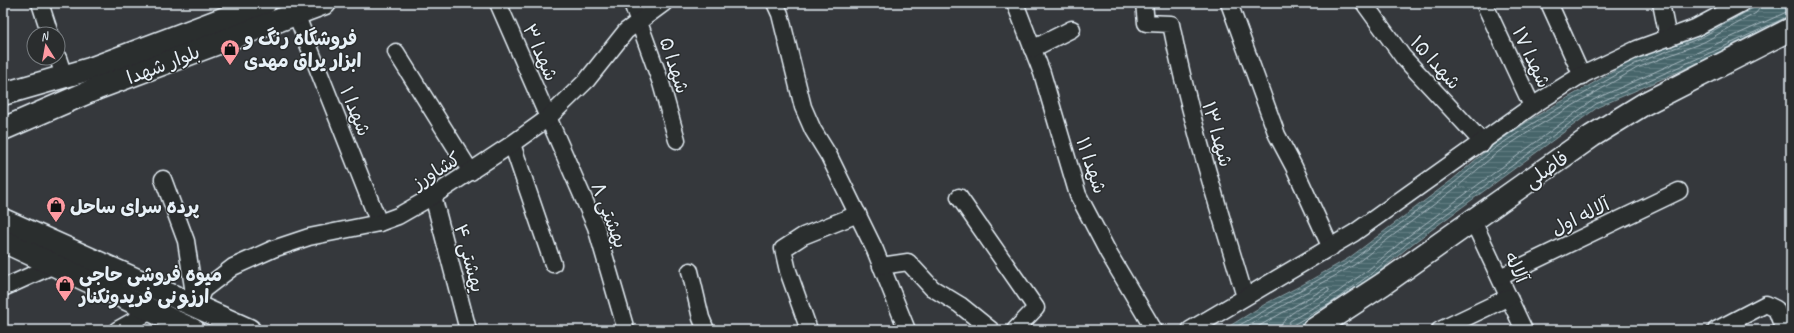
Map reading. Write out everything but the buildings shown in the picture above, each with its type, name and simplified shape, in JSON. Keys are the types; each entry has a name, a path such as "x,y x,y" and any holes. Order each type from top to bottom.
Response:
{"main road":[{"name":"بلوار شهدا","path":"3,94 61,67 90,69 265,3"},
{"name":"بلوار شهدا","path":"9,124 98,88 324,3"},
{"name":"فاضلی","path":"1313,330 1383,284 1592,136 1644,104 1791,29"},
{"path":"3,220 249,330"},
{"path":"3,241 190,329 196,307"}],"street":[{"path":"40,3 47,26"},
{"name":"شهدا ۳","path":"498,3 548,118"},
{"name":"شهدا ۵","path":"632,3 661,83 677,140"},
{"name":"کشاورز","path":"196,307 203,290 233,267 309,237 379,223 398,216 471,172 548,118 587,80 626,31 664,3"},
{"path":"775,3 780,14 803,107 813,130 829,156 858,214 907,330"},
{"name":"شهدا ۱۱","path":"1015,3 1042,73 1078,195 1109,254 1154,330"},
{"name":"شهدا ۱۳","path":"1144,3 1146,23 1171,24 1179,66 1198,137 1245,297"},
{"path":"1228,3 1277,134 1294,167 1331,248"},
{"name":"شهدا ۱۵","path":"1364,3 1403,57 1483,143"},
{"name":"شهدا ۱۷","path":"1484,3 1532,106"},
{"path":"1549,3 1582,76"},
{"path":"1661,3 1668,38"},
{"path":"1190,330 1331,248 1483,143 1532,106 1582,76 1638,49 1702,24 1742,3"},
{"name":"شهدا ۱","path":"296,14 379,223"},
{"path":"1032,49 1072,29"},
{"path":"396,52 471,172"},
{"name":"بهشتی ۸","path":"548,118 596,227 626,330"},
{"path":"512,144 553,264"},
{"path":"163,179 186,241 196,307"},
{"name":"آلاله اول","path":"1500,277 1679,191"},
{"name":"یهشتی ۴","path":"433,196 468,330"},
{"path":"959,197 1036,308 1014,330"},
{"path":"809,330 788,271 783,249 803,236 858,214"},
{"name":"آلاله","path":"1473,220 1524,330"},
{"path":"881,266 908,262 932,288 960,305 991,330"},
{"path":"3,288 54,265"},
{"path":"690,272 701,318 706,330"},
{"path":"1440,330 1509,298"},
{"path":"1716,330 1766,304 1776,309 1784,330"},
{"path":"117,330 151,311"}],"water":[{"path":"1754,3 1791,3 1791,18 1723,52 1598,107 1412,244 1373,277 1333,307 1311,320 1292,330 1223,330 1267,303 1349,258 1452,180 1493,145 1533,118 1633,60 1700,33"}],"place":[{"name":"فروشگاه رنگ و ابزار یراق مهدی","path":"230,66"},
{"name":"پرده سرای ساحل","path":"56,223"},
{"name":"میوه فروشی حاجی ارزونی فریدونکنار","path":"65,302"}]}
